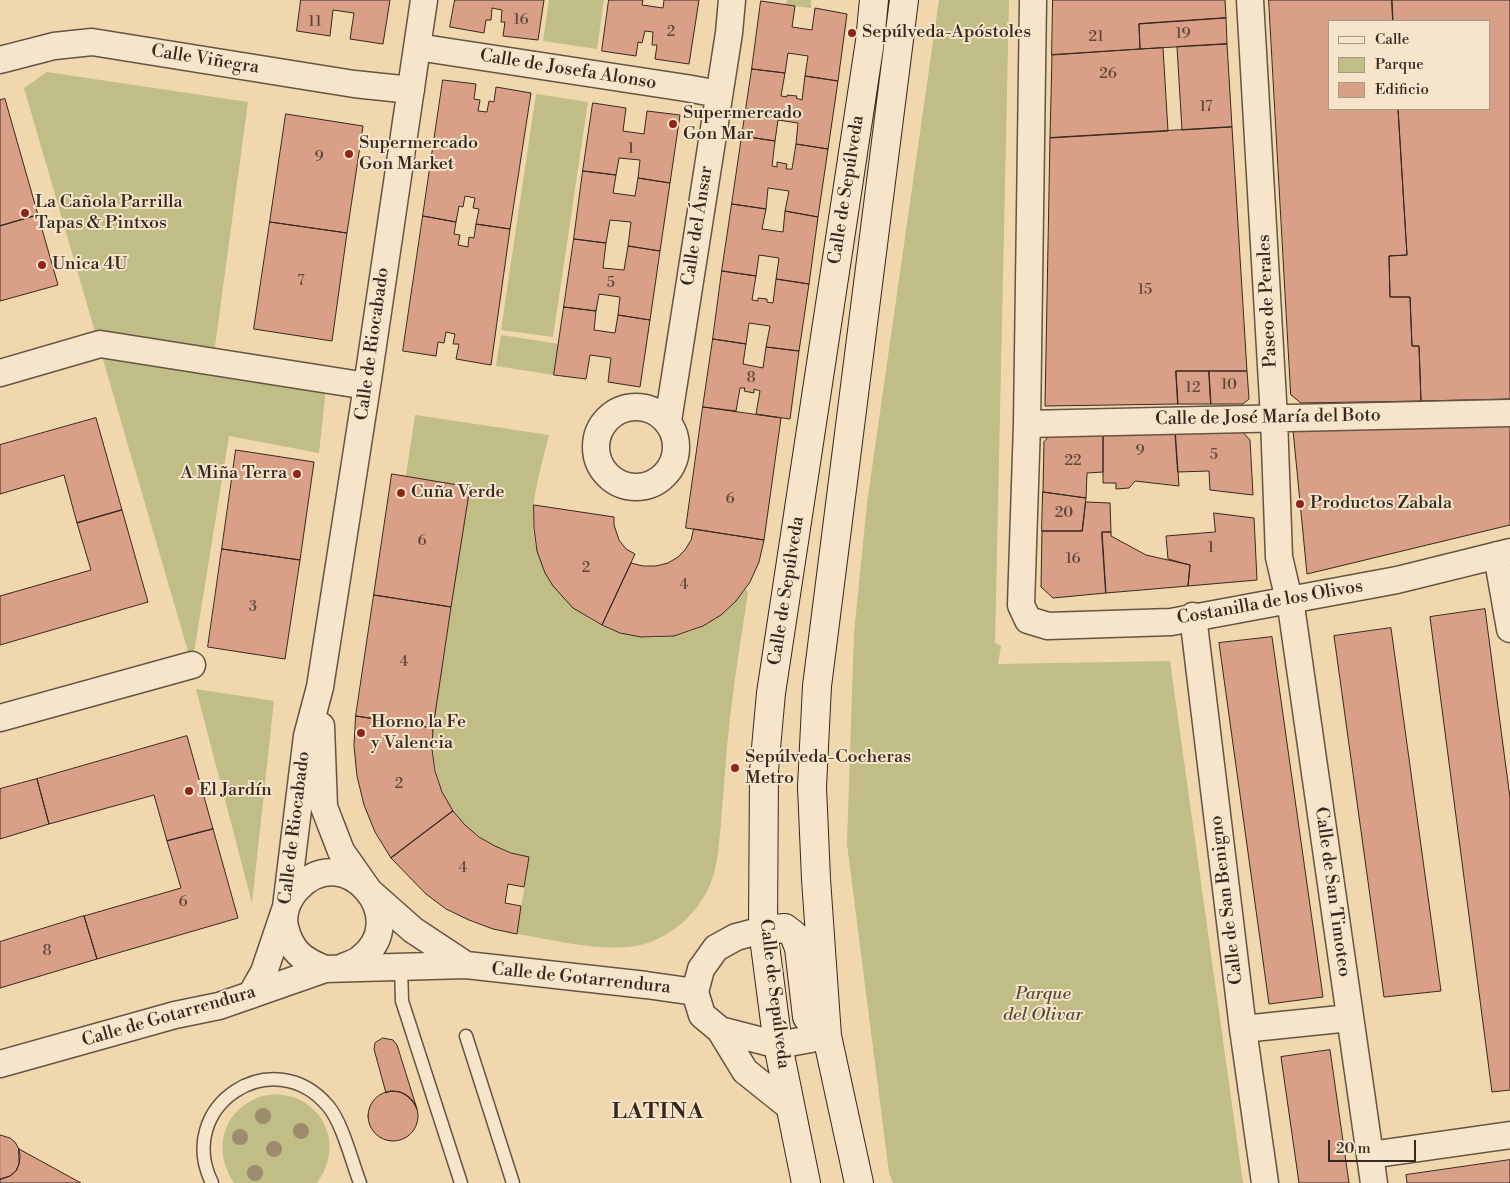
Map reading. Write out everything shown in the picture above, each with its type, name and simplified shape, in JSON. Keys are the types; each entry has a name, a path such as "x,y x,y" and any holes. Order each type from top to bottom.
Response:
{"street":[{"name":"Calle de Riocabado","path":"251,994 264,972 286,908 307,736 320,687 424,0"},
{"name":"Calle del Ánsar","path":"668,422 729,33 732,0"},
{"name":"Calle de Sepúlveda","path":"806,1183 778,1045 764,930 764,770 771,693 870,41 874,0"},
{"name":"Calle de Sepúlveda","path":"858,1183 827,1036 816,879 812,787 817,686 904,0"},
{"path":"1027,424 1033,0"},
{"name":"Paseo de Perales","path":"1250,0 1274,418 1279,557 1289,601"},
{"name":"Calle Viñegra","path":"0,60 54,46 92,42 354,84 411,90"},
{"name":"Calle de Josefa Alonso","path":"417,47 719,94"},
{"path":"0,373 100,344 367,386"},
{"name":"Calle de José María del Boto","path":"1027,424 1510,413"},
{"name":"Costanilla de los Olivos","path":"1027,424 1021,605 1028,620 1048,626 1171,622 1193,616 1289,601 1397,580 1504,554"},
{"path":"1504,554 1510,629"},
{"name":"Calle de San Timoteo","path":"1289,601 1374,1183"},
{"name":"Calle de San Benigno","path":"1193,616 1243,1029 1265,1183"},
{"path":"0,718 192,665"},
{"name":"Calle de Riocabado","path":"320,687 324,807 341,851 369,891 413,930 466,965"},
{"path":"330,873 345,874 358,881 369,891 378,908 380,927 373,945 360,959 334,968 309,963 297,953 288,939 285,924 286,908 292,894 302,884 315,876 330,873"},
{"path":"764,930 785,928 794,934 799,948 807,1016 827,1036"},
{"name":"Calle de Gotarrendura","path":"764,930 736,937 716,948 701,969 695,992 702,1015 720,1030 745,1071 790,1107"},
{"name":"Calle de Gotarrendura","path":"0,1064 176,1015 219,1006 334,968 466,965 695,992"},
{"path":"1243,1029 1350,1018"},
{"name":"Calle de Gotarrendura","path":"720,1030 778,1045 827,1036"},
{"path":"1370,1155 1510,1136"}],"lane":[{"path":"401,966 402,1001 461,1183"},
{"path":"466,1036 513,1183"},
{"path":"212,1183 205,1170 202,1146 208,1122 222,1101 241,1086 264,1080 288,1081 304,1087 311,1090 329,1107 340,1129 360,1183"}],"green space":[{"path":"549,0 604,0 597,49 543,41"},
{"path":"787,0 811,0 811,8 786,5"},
{"name":"Parque del Olivar","path":"939,0 1009,0 995,643 1001,646 998,664 1170,661 1243,1183 893,1183 889,1173 847,844 854,633 867,503"},
{"path":"47,72 248,102 213,361 327,379 319,453 229,436 192,665 24,88"},
{"path":"536,94 588,102 553,337 501,330"},
{"path":"501,335 559,344 554,375 496,366"},
{"path":"415,415 549,435 538,478 534,508 534,537 537,551 548,575 563,596 582,613 604,626 627,635 652,638 678,635 709,623 737,600 746,589 748,593 731,708 719,846 715,870 705,895 692,913 668,934 658,939 648,943 618,948 566,943 517,934 529,858 505,850 485,840 468,827 454,812 444,795 437,775 433,753 433,728 469,487 406,476"},
{"path":"196,689 274,701 252,903"},
{"path":"277,1094 296,1098 318,1114 328,1135 330,1147 324,1171 317,1183 234,1183 227,1171 224,1159 224,1134 228,1123 235,1113 245,1105 259,1097"}],"building":[{"path":"301,0 390,0 383,44 350,39 354,13 333,10 330,36 297,31"},
{"path":"455,0 544,0 538,40 503,36 505,22 501,22 502,10 492,8 491,20 486,20 484,33 450,27"},
{"path":"609,0 643,0 642,5 663,8 664,0 699,0 689,64 655,59 657,45 652,45 653,32 645,31 642,43 638,42 636,56 602,51"},
{"path":"1053,0 1225,0 1226,18 1139,24 1140,49 1052,55"},
{"path":"1269,0 1392,0 1393,20 1328,20 1328,110 1398,110 1407,255 1389,256 1390,297 1410,297 1412,346 1419,346 1421,401 1301,403 1291,395"},
{"path":"1392,0 1510,0 1510,399 1421,401 1419,346 1412,346 1410,297 1390,297 1389,256 1407,255 1398,110 1490,110 1490,20 1393,20"},
{"path":"761,1 795,6 792,27 812,30 815,8 847,14 838,81 805,76 808,56 788,53 785,73 752,69"},
{"path":"1226,18 1227,44 1140,49 1139,24"},
{"path":"1227,44 1232,127 1182,130 1177,47"},
{"path":"1163,48 1168,131 1050,138 1052,55"},
{"path":"752,69 785,73 781,96 797,96 796,98 802,100 805,76 838,81 828,149 796,144 798,123 778,120 775,141 742,136"},
{"path":"443,80 476,84 474,99 480,100 478,111 487,112 489,101 494,102 496,87 531,93 510,229 476,224 479,209 473,208 475,198 465,196 463,207 459,206 456,222 423,216"},
{"path":"5,99 38,215 0,226 0,100"},
{"path":"593,103 626,108 623,131 644,134 647,111 680,115 670,183 638,178 640,160 619,158 616,175 583,171"},
{"path":"286,114 363,126 347,233 270,222"},
{"path":"1232,127 1247,371 1176,371 1178,404 1045,406 1050,138"},
{"path":"742,136 775,141 772,166 777,167 777,162 787,164 786,169 792,169 796,144 828,149 818,217 785,211 789,191 768,188 766,209 732,204"},
{"path":"583,171 616,175 613,193 635,196 638,178 670,183 660,251 628,246 631,222 610,220 606,243 574,239"},
{"path":"732,204 766,209 762,229 783,232 785,211 818,217 809,284 776,279 779,258 759,255 756,276 722,271"},
{"path":"38,215 58,285 0,301 0,226"},
{"path":"423,216 456,222 454,234 460,235 458,245 468,247 469,237 474,238 476,224 510,229 491,365 456,359 459,344 453,344 455,334 446,332 444,343 438,342 436,356 403,351"},
{"path":"270,222 347,233 332,341 254,329"},
{"path":"574,239 606,243 603,268 624,270 628,246 660,251 650,320 618,315 620,297 599,294 596,311 564,307"},
{"path":"722,271 756,276 752,300 758,301 758,298 767,299 767,302 773,303 776,279 809,284 799,351 766,347 770,326 749,323 746,344 713,339"},
{"path":"564,307 596,311 594,330 615,333 618,315 650,320 640,387 608,382 611,358 590,355 586,379 554,375"},
{"path":"713,339 746,344 743,364 763,368 766,347 799,351 790,419 756,414 760,391 754,389 754,393 744,391 745,388 740,388 736,411 703,407"},
{"path":"1176,371 1209,371 1211,404 1178,404"},
{"path":"1209,371 1247,371 1249,399 1243,404 1211,404"},
{"path":"703,407 781,418 764,540 686,528"},
{"path":"96,418 122,510 77,523 64,475 0,494 0,445"},
{"path":"1510,425 1510,525 1307,574 1293,430"},
{"path":"1175,428 1239,428 1250,440 1253,495 1210,490 1209,471 1178,472"},
{"path":"1175,428 1179,486 1135,481 1129,488 1116,489 1116,483 1103,483 1103,430"},
{"path":"1055,430 1103,430 1103,472 1087,473 1086,498 1043,492 1044,442"},
{"path":"236,450 314,462 300,560 222,549"},
{"path":"392,474 470,487 451,607 374,595"},
{"path":"1043,492 1086,498 1082,531 1042,531"},
{"path":"1086,502 1110,503 1111,532 1102,532 1106,593 1053,598 1041,587 1042,531 1082,531"},
{"path":"534,505 614,517 614,525 619,540 626,549 635,554 602,625 573,608 553,586 545,573 537,551"},
{"path":"122,510 148,602 0,645 0,596 91,570 77,523"},
{"path":"1214,513 1254,518 1257,580 1188,586 1190,565 1168,559 1166,536 1215,532"},
{"path":"694,529 764,540 759,562 750,582 736,601 721,615 703,626 674,636 641,637 620,633 602,625 631,563 643,566 656,566 668,563 685,550 691,540"},
{"path":"1102,532 1111,532 1111,536 1146,555 1190,565 1188,586 1106,593"},
{"path":"222,549 300,560 285,659 208,647"},
{"path":"374,595 451,607 433,728 356,716"},
{"path":"1485,609 1510,798 1510,1090 1492,1092 1430,617"},
{"path":"1391,628 1441,991 1384,997 1334,636"},
{"path":"1272,637 1323,997 1269,1004 1219,643"},
{"path":"356,716 433,728 432,749 435,771 442,792 453,811 391,858 375,832 364,805 357,776 354,746"},
{"path":"187,736 213,829 167,841 154,795 49,824 37,779"},
{"path":"37,779 49,824 0,839 0,789"},
{"path":"453,811 479,837 511,853 529,857 524,887 508,884 505,903 521,906 517,934 493,929 446,909 426,894 391,858"},
{"path":"213,829 238,918 97,959 84,916 181,888 167,841"},
{"path":"84,916 97,959 0,988 0,942"},
{"path":"383,1038 393,1040 397,1045 417,1109 407,1096 400,1092 391,1091 386,1093 374,1049 375,1043"},
{"path":"1330,1050 1349,1183 1299,1183 1281,1057"},
{"path":"393,1091 402,1093 413,1102 418,1116 416,1125 407,1136 393,1141 384,1139 373,1130 368,1116 370,1107 379,1096"},
{"path":"0,1135 10,1138 15,1142 19,1149 20,1157 16,1171 2,1179 0,1179"},
{"path":"19,1149 81,1183 0,1183 0,1179 10,1176 16,1171 19,1164"},
{"path":"1510,1160 1510,1183 1407,1183 1406,1175"}],"place":[{"name":"Sepúlveda-Apóstoles","path":"852,33"},
{"name":"Supermercado Gon Mar","path":"673,124"},
{"name":"Supermercado Gon Market","path":"349,154"},
{"name":"La Cañola Parrilla Tapas & Pintxos","path":"25,213"},
{"name":"Unica 4U","path":"42,265"},
{"name":"A Miña Terra","path":"297,474"},
{"name":"Cuña Verde","path":"401,493"},
{"name":"Productos Zabala","path":"1300,504"},
{"name":"Horno la Fe y Valencia","path":"361,733"},
{"name":"Sepúlveda-Cocheras Metro","path":"735,768"},
{"name":"El Jardín","path":"189,791"}],"district":[{"name":"LATINA","path":"658,1113"}]}
